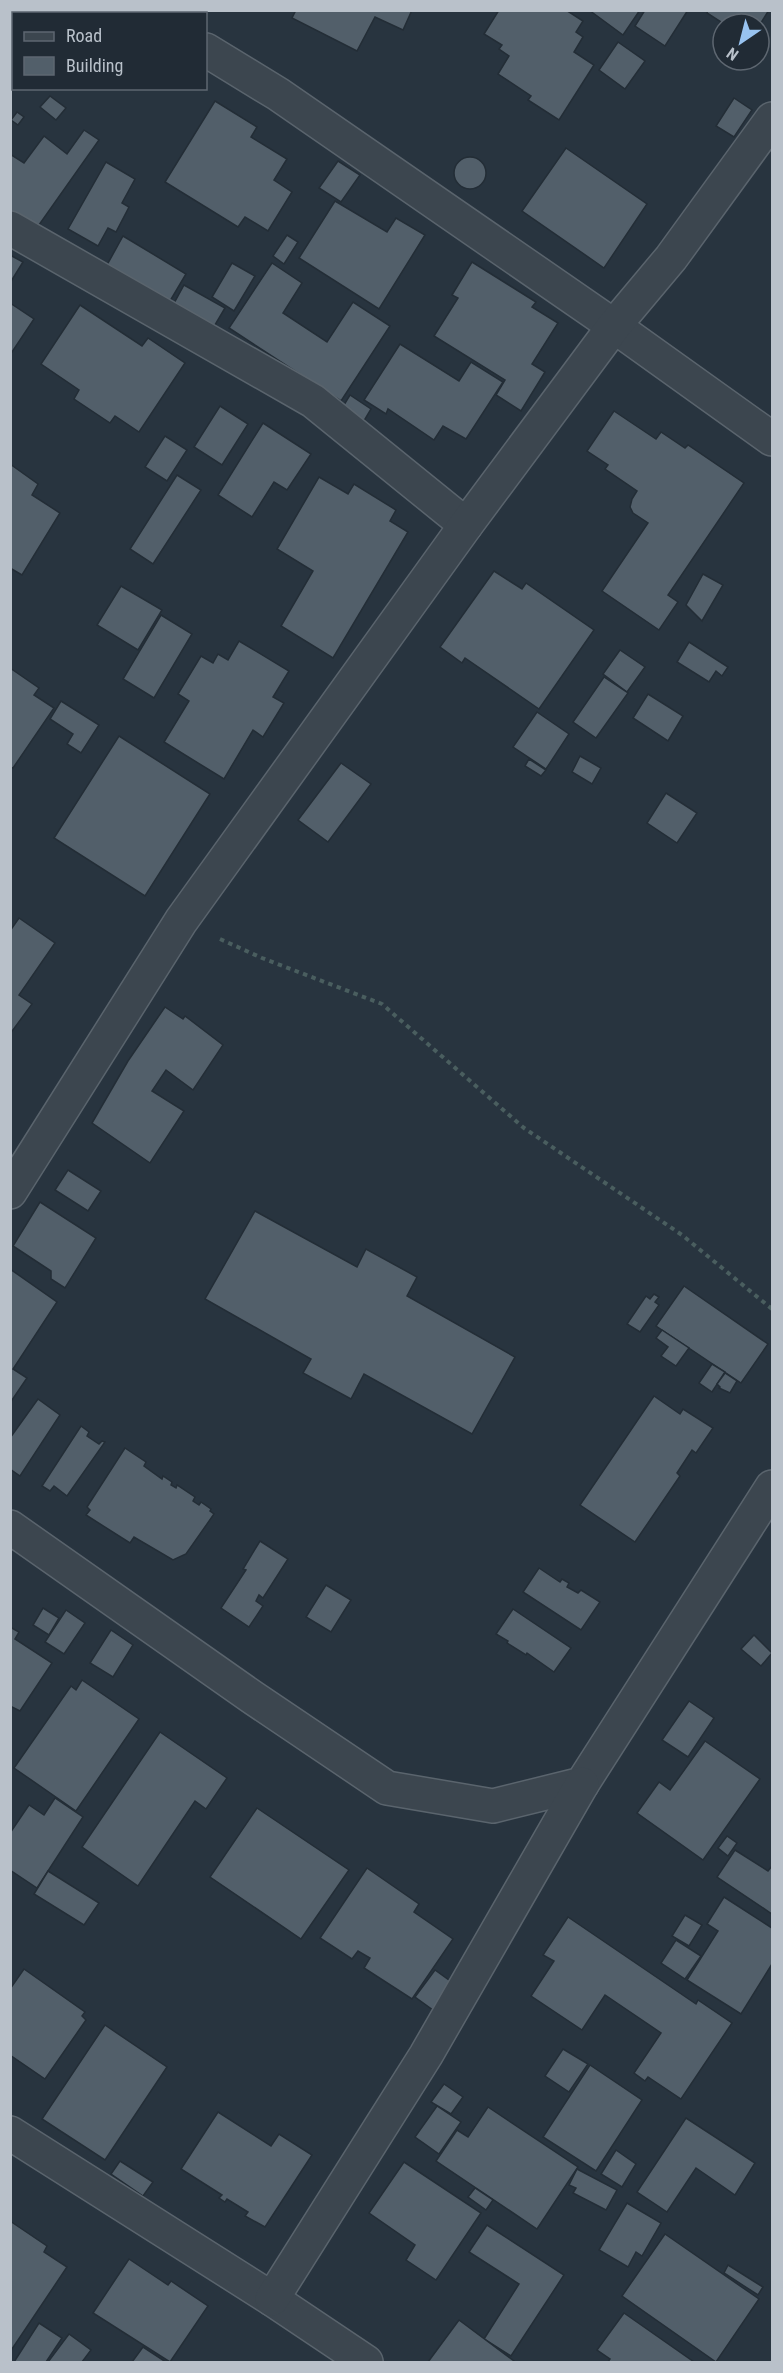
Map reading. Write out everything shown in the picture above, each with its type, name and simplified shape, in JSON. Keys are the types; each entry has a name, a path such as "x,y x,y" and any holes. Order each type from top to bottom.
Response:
{"street":[{"path":"207,51 278,94 614,326 772,439"},
{"path":"10,1192 181,921 466,525 614,326 671,258 772,119"},
{"path":"10,228 313,401 466,525"},
{"path":"272,2299 426,2055 582,1784 772,1487"},
{"path":"10,1527 252,1697 387,1788 494,1806 582,1784"},
{"path":"10,2133 272,2299 366,2362"}],"path":[{"path":"181,921 262,958 382,1004 524,1128 682,1235 772,1309"}],"building":[{"path":"296,10 412,10 403,30 375,17 357,51 292,18"},
{"path":"499,10 566,10 583,21 576,32 583,37 574,52 594,65 559,120 528,100 531,96 498,74 509,56 499,49 502,45 484,34"},
{"path":"589,10 640,10 623,35"},
{"path":"645,10 688,10 665,46 635,26"},
{"path":"708,10 769,10 768,12 711,12 711,16 707,13"},
{"path":"618,42 645,61 625,89 599,70"},
{"path":"50,96 66,108 56,120 40,107"},
{"path":"734,98 752,110 734,137 716,126"},
{"path":"215,101 257,127 251,137 287,159 274,180 292,192 268,231 245,217 238,227 165,182"},
{"path":"17,112 24,117 18,125 11,120"},
{"path":"84,130 99,140 34,232 10,215 10,154 24,163 44,136 67,154"},
{"path":"566,148 647,204 604,268 522,211"},
{"path":"470,157 481,162 486,173 481,184 470,189 459,184 454,173 459,162"},
{"path":"338,161 360,175 341,202 319,188"},
{"path":"106,162 135,179 122,203 129,207 116,232 108,228 98,246 68,229"},
{"path":"335,201 387,232 396,218 425,235 379,309 299,258"},
{"path":"287,235 298,242 284,264 273,256"},
{"path":"123,236 186,274 170,301 107,265"},
{"path":"10,255 23,262 10,283"},
{"path":"472,262 536,302 532,307 558,323 532,364 545,372 521,411 496,395 505,380 434,336 458,298 452,295"},
{"path":"232,263 255,276 234,311 212,297"},
{"path":"272,263 302,283 283,313 327,342 353,302 390,326 341,401 229,328"},
{"path":"184,285 225,308 212,330 172,307"},
{"path":"10,303 34,319 12,352 10,351"},
{"path":"80,305 142,346 148,338 185,363 139,432 115,416 110,423 74,399 79,390 41,364"},
{"path":"400,344 459,381 471,362 503,382 466,439 443,426 434,440 388,409 386,414 364,400"},
{"path":"350,395 371,409 361,426 339,413"},
{"path":"220,406 248,424 222,465 194,447"},
{"path":"614,411 656,439 661,432 685,448 688,445 744,483 668,595 678,602 659,630 602,591 648,523 633,513 630,507 637,491 605,469 608,465 587,451"},
{"path":"263,423 311,454 287,490 274,482 252,517 218,495"},
{"path":"165,436 187,450 167,481 145,467"},
{"path":"10,464 38,484 32,495 60,513 22,575 10,568"},
{"path":"177,475 201,490 153,564 130,549"},
{"path":"319,477 348,494 354,484 396,510 390,521 408,532 333,658 281,626 313,571 277,549"},
{"path":"494,571 522,589 526,583 594,630 539,709 465,658 462,663 440,647"},
{"path":"703,574 723,585 702,621 686,605"},
{"path":"121,586 162,610 138,650 97,625"},
{"path":"161,615 192,634 154,698 123,679"},
{"path":"239,641 289,671 273,697 284,703 263,737 253,730 224,779 164,742 189,701 178,694 201,656 213,663 218,654 228,660"},
{"path":"689,642 728,667 722,676 716,671 709,682 677,662"},
{"path":"620,650 645,667 627,692 603,674"},
{"path":"10,668 39,688 34,695 54,708 13,768 10,767"},
{"path":"604,677 628,693 596,738 573,722"},
{"path":"648,694 683,716 668,741 633,718"},
{"path":"61,701 99,725 81,753 67,744 73,734 50,719"},
{"path":"537,712 569,734 546,769 513,747"},
{"path":"119,736 210,794 145,896 54,838"},
{"path":"580,756 601,768 592,784 572,772"},
{"path":"529,759 546,770 541,776 525,766"},
{"path":"341,763 371,784 328,842 298,820"},
{"path":"666,793 697,813 677,843 647,823"},
{"path":"19,918 55,943 19,995 32,1004 10,1034 10,926 12,928"},
{"path":"165,1007 183,1019 185,1016 223,1045 193,1090 166,1070 152,1091 184,1111 150,1163 92,1123 128,1061"},
{"path":"68,1170 101,1191 88,1211 55,1190"},
{"path":"40,1202 96,1238 65,1288 51,1279 51,1271 13,1246"},
{"path":"255,1211 357,1267 366,1249 417,1277 407,1296 515,1357 472,1434 364,1374 351,1399 303,1373 311,1359 205,1299"},
{"path":"10,1269 57,1302 13,1369 27,1378 10,1403"},
{"path":"684,1286 768,1344 741,1383 656,1326"},
{"path":"654,1294 659,1297 655,1302 659,1305 640,1332 627,1324 646,1296 650,1299"},
{"path":"662,1330 689,1348 676,1366 661,1356 668,1347 656,1338"},
{"path":"712,1364 725,1372 712,1392 699,1383"},
{"path":"725,1373 737,1381 730,1393 719,1388 717,1384"},
{"path":"654,1396 680,1414 683,1409 713,1428 696,1453 692,1450 677,1473 680,1476 635,1542 580,1505"},
{"path":"38,1399 60,1415 20,1476 10,1469 10,1438"},
{"path":"81,1426 89,1432 87,1436 99,1444 102,1441 105,1442 67,1496 54,1486 50,1491 42,1486"},
{"path":"125,1448 146,1462 144,1466 162,1479 163,1476 172,1482 171,1485 176,1488 177,1485 195,1497 193,1501 199,1505 201,1502 214,1514 186,1554 173,1560 134,1537 130,1543 86,1515 90,1510 87,1507"},
{"path":"260,1541 288,1559 263,1598 259,1595 256,1601 263,1606 249,1627 221,1608 246,1570 243,1569"},
{"path":"539,1568 560,1582 562,1579 569,1583 567,1587 578,1593 581,1590 600,1602 581,1630 523,1592"},
{"path":"326,1585 351,1600 331,1632 306,1617"},
{"path":"43,1608 59,1618 49,1635 33,1625"},
{"path":"513,1609 571,1648 554,1672 496,1634"},
{"path":"66,1610 85,1623 64,1654 45,1642"},
{"path":"10,1627 19,1632 15,1639 52,1663 20,1711 10,1706"},
{"path":"111,1630 133,1645 113,1677 90,1663"},
{"path":"754,1635 772,1653 761,1666 741,1649"},
{"path":"82,1680 139,1719 76,1811 14,1768 71,1686 76,1690"},
{"path":"689,1701 714,1718 688,1757 662,1740"},
{"path":"160,1732 227,1778 206,1809 195,1801 138,1886 82,1847"},
{"path":"705,1741 760,1779 703,1860 637,1813 659,1782 670,1790"},
{"path":"55,1798 83,1817 37,1888 10,1870 10,1833 29,1805 44,1815"},
{"path":"257,1808 349,1870 301,1939 210,1877"},
{"path":"727,1836 737,1843 728,1856 718,1848"},
{"path":"735,1850 768,1871 772,1866 772,1914 717,1877"},
{"path":"367,1868 419,1904 414,1912 453,1939 412,1999 364,1968 370,1958 358,1951 352,1959 320,1938"},
{"path":"48,1871 99,1903 84,1925 34,1894"},
{"path":"724,1897 772,1928 772,1964 741,2014 687,1980 718,1931 707,1924"},
{"path":"685,1915 702,1925 689,1946 672,1936"},
{"path":"568,1917 696,2004 698,2000 732,2023 681,2099 648,2077 645,2081 634,2073 661,2033 605,1995 582,2030 531,1996 554,1961 543,1955"},
{"path":"676,1940 701,1956 685,1979 661,1963"},
{"path":"24,1969 85,2012 82,2016 86,2020 45,2079 10,2055 10,1989"},
{"path":"435,1970 453,1983 433,2010 415,1997"},
{"path":"105,2025 167,2067 105,2160 42,2119"},
{"path":"563,2049 588,2064 569,2092 545,2076"},
{"path":"590,2065 642,2100 596,2171 543,2137"},
{"path":"444,2084 463,2097 451,2114 431,2102"},
{"path":"437,2106 461,2122 439,2154 415,2137"},
{"path":"488,2107 578,2167 537,2229 436,2161 457,2130 468,2137"},
{"path":"218,2112 271,2146 279,2134 312,2155 265,2227 245,2216 248,2212 227,2199 225,2202 219,2198 222,2195 181,2169"},
{"path":"686,2118 755,2163 735,2195 696,2168 667,2212 637,2192"},
{"path":"616,2150 636,2164 622,2187 601,2174"},
{"path":"120,2161 153,2182 143,2196 111,2174"},
{"path":"404,2162 481,2213 436,2280 406,2260 415,2245 369,2213"},
{"path":"577,2169 617,2190 606,2210 573,2193 576,2188 569,2185"},
{"path":"475,2188 493,2200 486,2210 468,2197"},
{"path":"627,2203 661,2223 642,2256 636,2252 628,2267 599,2250"},
{"path":"10,2221 47,2246 44,2252 67,2267 10,2352"},
{"path":"487,2225 564,2275 511,2356 484,2339 519,2284 469,2252"},
{"path":"665,2234 759,2299 716,2362 622,2296"},
{"path":"129,2259 168,2285 171,2281 208,2306 170,2362 93,2313"},
{"path":"728,2265 763,2287 758,2295 724,2273"},
{"path":"624,2313 694,2362 608,2362 610,2359 597,2350"},
{"path":"459,2320 514,2361 428,2362"},
{"path":"39,2323 62,2338 46,2362 14,2362"},
{"path":"69,2334 91,2350 82,2362 48,2362"},
{"path":"143,2347 166,2362 132,2362"}]}
